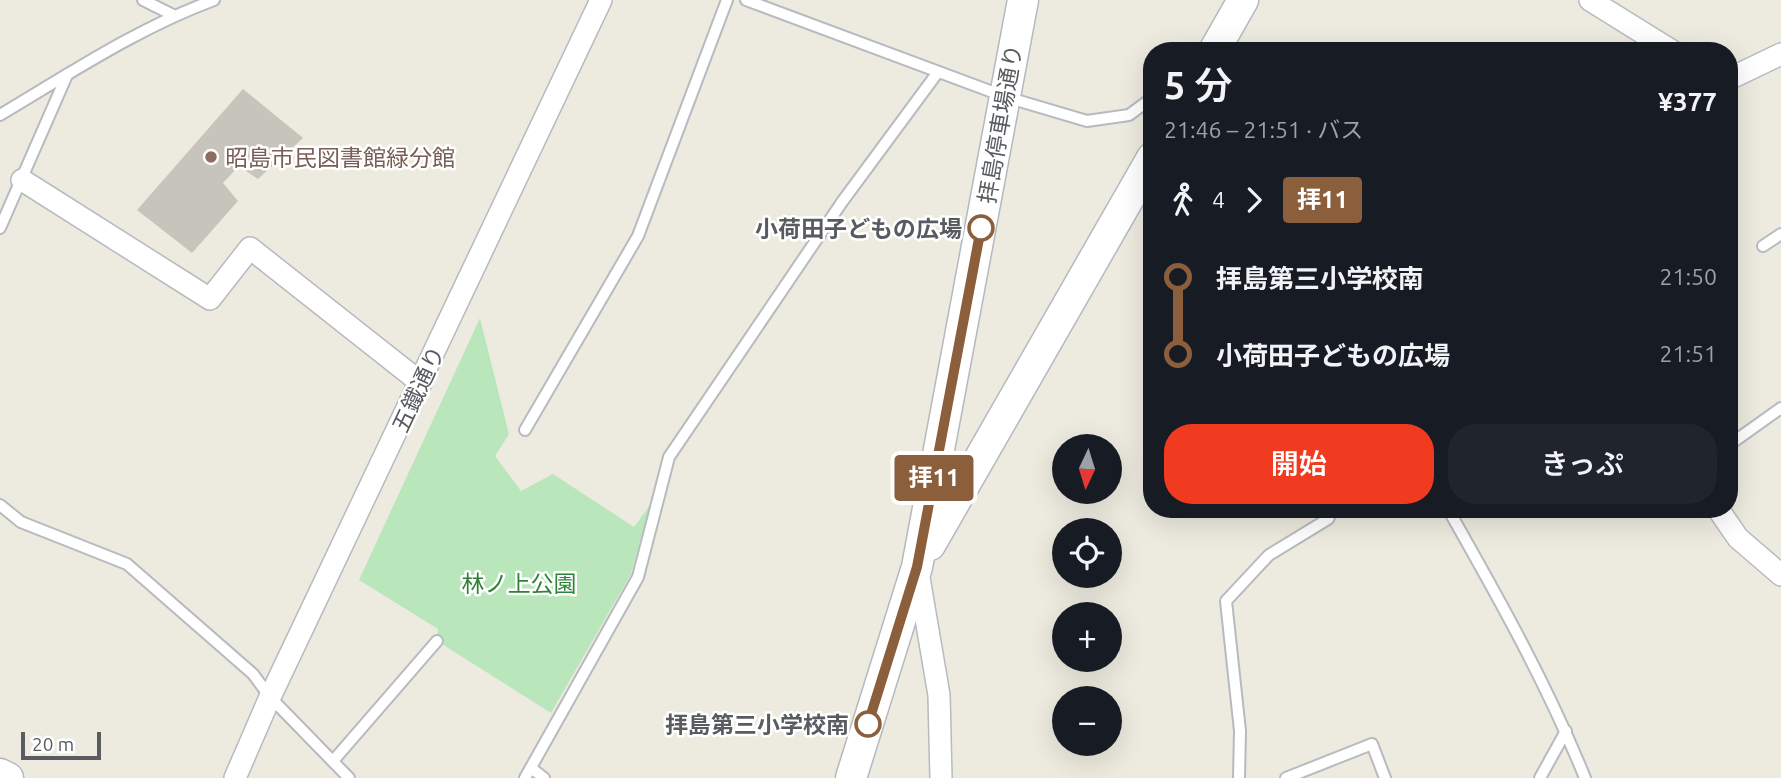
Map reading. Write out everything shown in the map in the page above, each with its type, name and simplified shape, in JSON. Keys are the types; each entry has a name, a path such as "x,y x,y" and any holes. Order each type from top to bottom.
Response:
{"street":[{"name":"五鐵通り","path":"235,778 270,697 601,0"},
{"name":"拝島停車場通り","path":"851,778 917,567 1023,0"},
{"path":"1219,42 1243,0"},
{"path":"1590,0 1658,42"},
{"path":"1738,75 1780,57"},
{"path":"941,778 939,695 917,567 1143,174"},
{"path":"22,180 210,299 250,248 421,383"},
{"path":"1724,518 1738,538 1781,575"},
{"path":"0,774 8,778"}],"lane":[{"path":"143,0 173,15"},
{"path":"0,116 173,15 214,0"},
{"path":"525,430 638,236 727,0"},
{"path":"746,0 1006,97 1087,121 1129,115 1143,105"},
{"path":"544,778 528,773 638,577 668,457 842,202 938,72"},
{"path":"0,228 67,75"},
{"path":"1763,246 1781,234"},
{"path":"1738,439 1781,408"},
{"path":"0,505 21,522 127,564 253,674 270,697 349,778"},
{"path":"1238,778 1240,731 1226,601 1269,555 1328,518"},
{"path":"1453,518 1521,638 1566,731 1585,778"},
{"path":"333,761 437,640"},
{"path":"1540,778 1566,731"},
{"path":"1286,778 1371,744 1385,778"}],"green space":[{"name":"林ノ上公園","path":"480,318 509,434 495,456 521,491 553,474 634,527 650,505 631,574 551,713 437,641 438,629 359,580"}],"building":[{"path":"243,89 303,138 258,179 239,166 223,183 238,201 192,253 137,210"}],"bus line":[{"name":"拝11","path":"868,724 917,567 981,228"}],"place":[{"name":"昭島市民図書館緑分館","path":"211,157"},
{"name":"小荷田子どもの広場","path":"981,228"},
{"name":"拝島第三小学校南","path":"868,724"}]}
